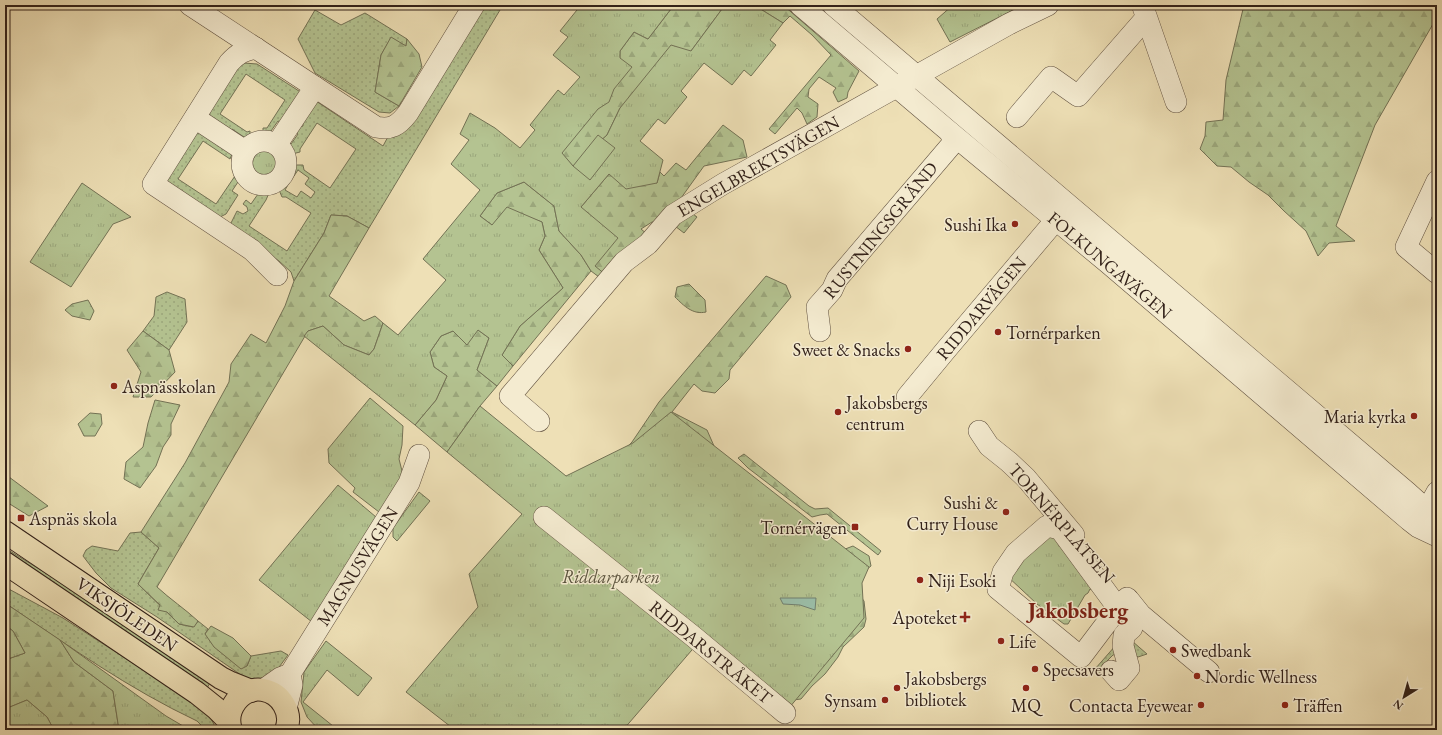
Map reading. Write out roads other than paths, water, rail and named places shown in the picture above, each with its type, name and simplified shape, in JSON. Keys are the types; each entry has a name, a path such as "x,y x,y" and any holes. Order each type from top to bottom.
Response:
{"main road":[{"name":"VIKSJÖLEDEN","path":"5,532 221,678 231,683 274,694 282,702 290,722"},
{"name":"VIKSJÖLEDEN","path":"5,563 197,693 217,709 230,726"},
{"path":"230,726 230,713 235,702 244,694 257,690"}],"street":[{"path":"190,5 376,127 386,128 392,127 402,121 408,113 474,5"},
{"name":"FOLKUNGAVÄGEN","path":"800,5 951,133 1062,212 1430,512 1437,536"},
{"name":"FOLKUNGAVÄGEN","path":"833,5 917,76 1062,212"},
{"name":"ENGELBREKTSVÄGEN","path":"539,420 510,396 624,262 648,244 673,215 723,184 1009,24 1048,5"},
{"path":"1144,11 1176,102"},
{"path":"1018,117 1051,77 1078,96 1144,11"},
{"path":"256,48 246,50 229,63 153,184 252,250 277,275"},
{"path":"277,144 315,87"},
{"path":"195,118 245,151"},
{"name":"RUSTNINGSGRÄND","path":"820,331 818,307 832,290 837,279 952,143 951,133"},
{"path":"260,141 268,141 277,144 285,155 287,162 285,171 281,178 275,183 268,185 260,185 252,181 245,175 242,168 242,161 245,151 253,144 260,141"},
{"path":"1437,181 1406,247 1437,273"},
{"name":"RIDDARVÄGEN","path":"907,397 1062,212"},
{"name":"TORNÉRPLATSEN","path":"979,431 989,446 1026,478 1122,603 1141,615 1209,672"},
{"name":"MAGNUSVÄGEN","path":"290,674 409,483 419,456"},
{"name":"RIDDARSTRÅKET","path":"544,517 694,637 785,713"},
{"name":"TORNÉRPLATSEN","path":"1111,670 1119,680 1129,668 1123,646 1123,640 1124,635 1132,628 1134,615 1122,603 1060,529 1047,526 1016,553 1003,572 998,589 1081,657 1122,603"},
{"path":"257,690 290,674 292,685 290,722"}],"place":[{"name":"Sushi Ika","path":"1015,224"},
{"name":"Tornérparken","path":"998,332"},
{"name":"Sweet & Snacks","path":"908,349"},
{"name":"Aspnässkolan","path":"114,386"},
{"name":"Jakobsbergs centrum","path":"838,412"},
{"name":"Maria kyrka","path":"1414,416"},
{"name":"Sushi & Curry House","path":"1006,512"},
{"name":"Aspnäs skola","path":"21,518"},
{"name":"Tornérvägen","path":"855,527"},
{"name":"Niji Esoki","path":"920,580"},
{"name":"Apoteket","path":"965,617"},
{"name":"Life","path":"1001,641"},
{"name":"Swedbank","path":"1173,650"},
{"name":"Specsavers","path":"1035,669"},
{"name":"Nordic Wellness","path":"1197,676"},
{"name":"Jakobsbergs bibliotek","path":"897,688"},
{"name":"MQ","path":"1026,688"},
{"name":"Synsam","path":"885,700"},
{"name":"Contacta Eyewear","path":"1201,705"},
{"name":"Träffen","path":"1285,705"}],"district":[{"name":"Jakobsberg","path":"1078,610"}],"park label":[{"name":"Riddarparken","path":"611,576"}]}
